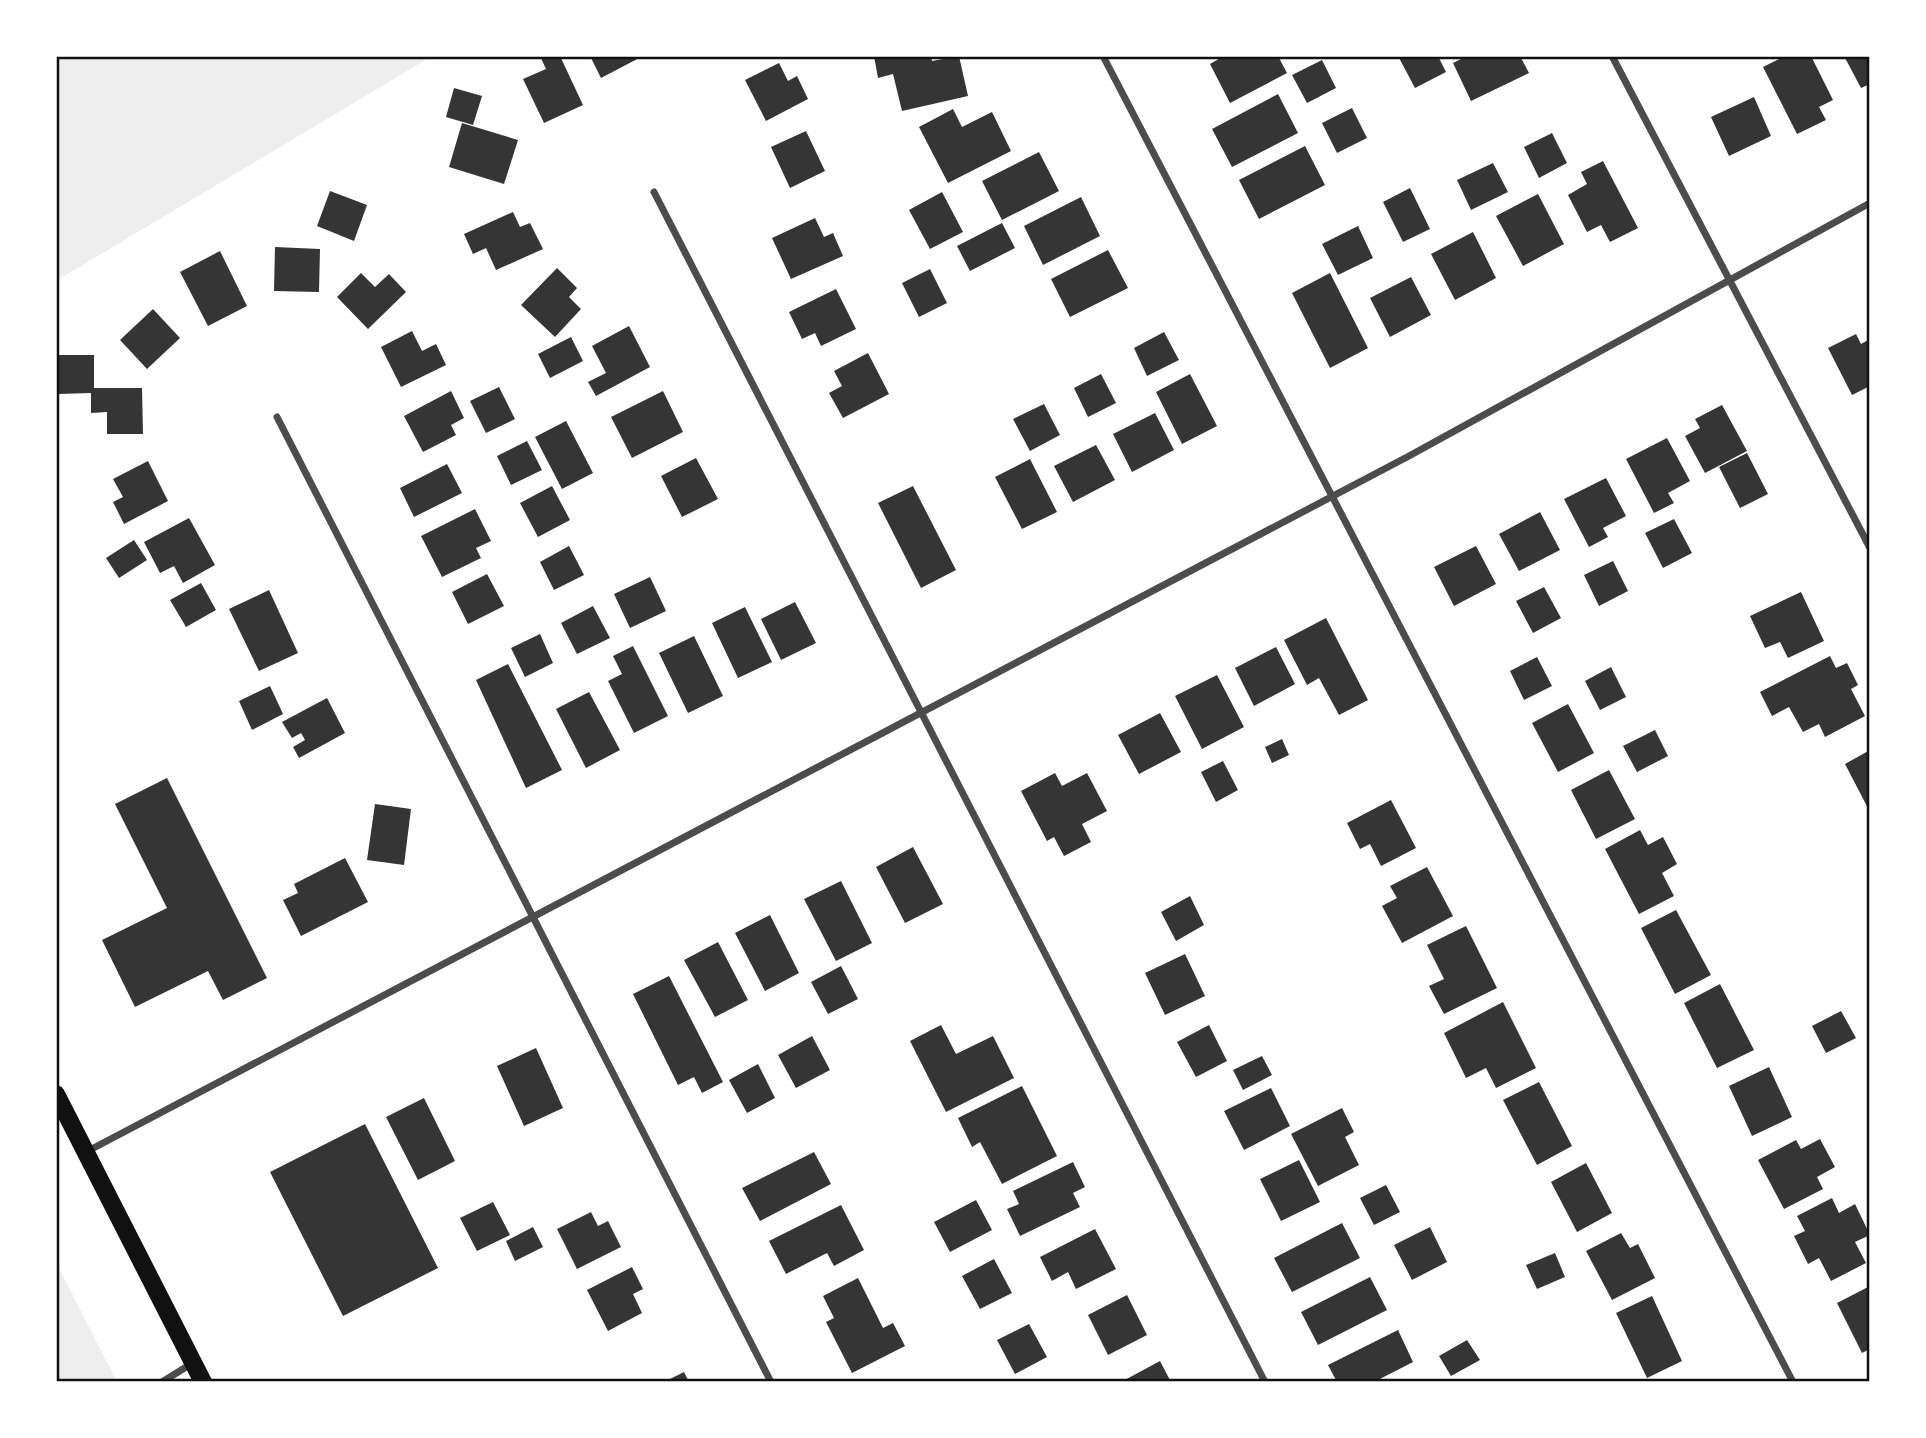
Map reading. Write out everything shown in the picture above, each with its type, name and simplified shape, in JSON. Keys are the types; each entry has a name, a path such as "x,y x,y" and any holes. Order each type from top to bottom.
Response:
{"main road":[{"path":"56,1094 203,1382"}],"street":[{"path":"1103,56 1793,1382"},
{"path":"1612,56 1870,548"},
{"path":"654,192 1265,1382"},
{"path":"86,1152 1330,496 1870,203"},
{"path":"277,418 771,1382"},
{"path":"162,1382 194,1363"}],"shaded area":[{"path":"56,56 432,56 56,281"},
{"path":"56,1262 117,1382 56,1382"}],"building":[{"path":"540,56 560,56 583,105 544,123 523,79 546,69"},
{"path":"590,56 643,56 601,78"},
{"path":"874,56 931,56 932,61 959,56 968,96 902,111 893,74 878,78"},
{"path":"1224,56 1278,56 1287,73 1230,103 1210,64"},
{"path":"1398,56 1438,56 1446,72 1415,88"},
{"path":"1467,56 1520,56 1529,73 1471,101 1453,63"},
{"path":"1785,56 1811,56 1833,100 1819,107 1826,120 1797,134 1763,67"},
{"path":"1844,56 1870,56 1870,84 1861,88"},
{"path":"1322,60 1336,88 1307,103 1292,75"},
{"path":"779,63 788,81 797,76 808,99 766,121 745,80"},
{"path":"454,88 482,96 473,125 446,117"},
{"path":"1278,94 1298,133 1232,167 1212,129"},
{"path":"1754,97 1771,136 1729,156 1711,117"},
{"path":"1352,108 1367,138 1337,153 1322,123"},
{"path":"953,109 962,127 992,112 1011,151 948,183 919,127"},
{"path":"462,123 518,140 504,184 449,167"},
{"path":"806,131 825,171 790,188 771,147"},
{"path":"1552,133 1567,163 1539,178 1524,147"},
{"path":"1305,146 1325,185 1259,219 1239,180"},
{"path":"1039,152 1059,191 1002,220 982,181"},
{"path":"1603,161 1638,228 1610,242 1601,225 1587,232 1568,195 1587,184 1581,172"},
{"path":"1493,163 1508,192 1471,210 1457,180"},
{"path":"1410,188 1430,229 1403,242 1383,202"},
{"path":"330,191 367,205 354,241 317,226"},
{"path":"942,192 963,232 930,249 909,210"},
{"path":"1538,194 1564,244 1523,266 1496,216"},
{"path":"1081,197 1100,236 1043,265 1024,226"},
{"path":"513,212 520,227 530,223 543,249 496,270 486,248 473,254 464,234"},
{"path":"815,218 824,237 833,233 843,256 791,279 772,238"},
{"path":"1002,223 1015,248 970,271 957,246"},
{"path":"1358,226 1373,258 1338,275 1322,244"},
{"path":"1473,232 1496,278 1455,300 1431,254"},
{"path":"275,247 320,249 319,292 274,291"},
{"path":"1108,250 1128,288 1070,317 1051,279"},
{"path":"220,251 247,306 208,326 180,272"},
{"path":"557,268 577,288 569,297 581,309 555,337 521,305"},
{"path":"930,269 947,303 919,317 902,283"},
{"path":"361,273 375,287 389,274 406,292 368,329 337,297"},
{"path":"1330,273 1368,348 1330,368 1292,293"},
{"path":"1411,277 1431,315 1390,337 1370,298"},
{"path":"836,289 856,329 821,346 815,333 802,339 789,312"},
{"path":"153,309 180,338 147,369 120,340"},
{"path":"629,326 650,367 596,396 588,382 606,373 592,346"},
{"path":"412,331 422,351 436,344 446,365 401,387 381,347"},
{"path":"1164,332 1179,360 1147,376 1134,348"},
{"path":"1856,334 1861,344 1870,339 1870,386 1852,395 1828,348"},
{"path":"571,337 583,361 550,378 538,354"},
{"path":"868,353 889,394 843,418 829,393 842,386 834,371"},
{"path":"58,355 94,355 94,388 142,388 143,434 107,434 107,412 91,413 91,393 58,394"},
{"path":"1101,374 1116,403 1088,417 1074,388"},
{"path":"1190,374 1217,426 1182,444 1156,392"},
{"path":"499,387 515,419 486,433 470,401"},
{"path":"451,391 464,418 451,425 456,435 423,452 404,416"},
{"path":"663,391 683,432 632,458 611,417"},
{"path":"1044,404 1060,435 1030,451 1013,419"},
{"path":"1722,405 1747,451 1705,473 1685,436 1700,428 1695,419"},
{"path":"1155,413 1174,450 1132,472 1113,434"},
{"path":"566,421 593,473 562,489 535,437"},
{"path":"1667,438 1690,481 1668,493 1674,503 1654,513 1626,459"},
{"path":"527,441 542,470 511,485 497,456"},
{"path":"1096,445 1115,480 1073,502 1054,466"},
{"path":"1747,453 1768,494 1740,508 1719,467"},
{"path":"696,458 718,499 682,517 661,476"},
{"path":"1030,459 1057,512 1022,529 995,477"},
{"path":"148,461 168,501 124,524 113,502 123,497 113,479"},
{"path":"447,464 462,493 414,517 400,488"},
{"path":"1606,478 1626,516 1603,528 1608,537 1589,547 1564,499"},
{"path":"552,486 570,520 538,537 520,503"},
{"path":"913,486 956,570 921,588 878,503"},
{"path":"475,509 491,541 476,548 481,558 442,577 421,536"},
{"path":"1540,512 1560,550 1519,571 1499,534"},
{"path":"189,518 215,565 183,583 174,566 160,573 144,542"},
{"path":"1674,519 1692,553 1663,568 1645,533"},
{"path":"134,540 147,560 119,578 106,558"},
{"path":"569,546 584,575 554,590 540,562"},
{"path":"1476,546 1496,584 1454,606 1434,567"},
{"path":"1613,561 1628,591 1599,606 1584,575"},
{"path":"487,574 504,606 468,624 452,592"},
{"path":"650,577 666,611 630,628 614,594"},
{"path":"201,583 216,610 186,627 170,600"},
{"path":"1544,587 1561,618 1533,633 1516,601"},
{"path":"269,590 298,653 259,671 229,609"},
{"path":"1801,592 1824,641 1788,658 1780,642 1765,648 1750,616"},
{"path":"795,602 816,643 781,660 761,619"},
{"path":"593,606 610,638 577,654 561,623"},
{"path":"745,607 772,662 738,678 712,623"},
{"path":"1326,618 1368,700 1339,715 1319,678 1307,685 1284,640"},
{"path":"540,634 553,663 525,677 511,648"},
{"path":"694,636 723,696 688,713 659,653"},
{"path":"633,646 668,716 634,733 608,681 622,674 613,656"},
{"path":"1276,647 1295,684 1254,706 1235,668"},
{"path":"1830,656 1836,668 1847,663 1858,685 1851,689 1865,716 1825,737 1819,724 1803,732 1789,707 1772,716 1760,692"},
{"path":"1537,657 1552,686 1524,700 1510,671"},
{"path":"508,664 562,770 526,788 476,680"},
{"path":"1611,667 1626,697 1600,710 1585,681"},
{"path":"1217,675 1244,727 1202,749 1175,696"},
{"path":"270,686 283,714 252,730 239,701"},
{"path":"589,692 620,750 586,768 556,709"},
{"path":"327,698 345,733 299,758 293,747 305,740 301,733 292,738 282,722"},
{"path":"1568,704 1594,753 1558,772 1532,723"},
{"path":"1160,713 1181,752 1139,774 1118,735"},
{"path":"1655,730 1668,756 1637,772 1623,746"},
{"path":"1282,739 1289,755 1272,763 1265,747"},
{"path":"1870,750 1870,812 1845,764"},
{"path":"1223,761 1238,790 1216,802 1201,772"},
{"path":"1609,770 1635,819 1596,839 1571,790"},
{"path":"1055,773 1062,786 1087,773 1107,811 1082,824 1091,842 1064,856 1054,837 1047,841 1021,791"},
{"path":"167,778 267,978 223,1000 208,971 135,1007 102,940 167,908 115,804"},
{"path":"1391,800 1416,848 1381,866 1370,844 1360,849 1347,823"},
{"path":"375,804 411,809 404,865 367,860"},
{"path":"1640,830 1648,845 1663,837 1677,864 1662,873 1674,896 1639,914 1605,849"},
{"path":"913,847 943,904 905,923 876,867"},
{"path":"345,858 368,902 301,936 283,900 298,893 294,884"},
{"path":"1427,867 1453,916 1402,943 1382,906 1397,898 1390,886"},
{"path":"841,881 872,943 836,961 804,899"},
{"path":"1190,896 1204,925 1176,941 1161,912"},
{"path":"1676,910 1711,975 1675,994 1641,928"},
{"path":"770,915 799,973 765,991 735,933"},
{"path":"1466,926 1497,988 1444,1014 1429,986 1444,979 1427,945"},
{"path":"718,942 748,1000 715,1017 684,960"},
{"path":"1185,954 1205,996 1165,1015 1145,973"},
{"path":"841,966 858,999 828,1014 811,982"},
{"path":"669,976 723,1082 702,1093 694,1077 678,1085 633,994"},
{"path":"1720,984 1754,1050 1717,1068 1684,1003"},
{"path":"1503,1002 1536,1068 1496,1088 1486,1068 1466,1078 1444,1033"},
{"path":"1841,1011 1856,1038 1826,1053 1812,1026"},
{"path":"941,1025 956,1054 993,1036 1014,1078 946,1112 910,1041"},
{"path":"1209,1025 1227,1061 1196,1077 1177,1042"},
{"path":"812,1036 830,1070 796,1088 778,1055"},
{"path":"536,1048 563,1108 524,1126 497,1066"},
{"path":"1262,1056 1272,1075 1243,1090 1233,1070"},
{"path":"758,1064 775,1098 747,1113 729,1080"},
{"path":"1769,1067 1792,1117 1752,1136 1729,1086"},
{"path":"1539,1082 1572,1146 1537,1165 1503,1100"},
{"path":"1022,1086 1057,1156 1002,1184 980,1142 972,1147 958,1118"},
{"path":"1271,1088 1290,1126 1244,1150 1224,1111"},
{"path":"424,1098 455,1161 418,1180 386,1117"},
{"path":"1342,1108 1354,1132 1345,1137 1359,1165 1318,1186 1291,1134"},
{"path":"365,1124 438,1268 343,1316 270,1172"},
{"path":"1820,1139 1835,1167 1817,1177 1823,1189 1784,1209 1758,1160 1796,1140 1801,1149"},
{"path":"814,1152 831,1184 760,1221 742,1188"},
{"path":"1299,1160 1320,1202 1281,1221 1260,1179"},
{"path":"1073,1162 1085,1187 1073,1193 1080,1207 1020,1236 1007,1209 1019,1204 1013,1191"},
{"path":"1586,1163 1612,1213 1577,1232 1551,1182"},
{"path":"1386,1185 1400,1212 1374,1225 1360,1198"},
{"path":"1832,1198 1839,1213 1855,1204 1870,1235 1855,1242 1866,1263 1831,1281 1819,1258 1808,1264 1794,1236 1805,1231 1797,1216"},
{"path":"976,1200 992,1230 950,1252 934,1222"},
{"path":"493,1202 510,1235 477,1251 460,1218"},
{"path":"841,1205 864,1250 834,1266 827,1253 786,1274 769,1241"},
{"path":"591,1212 598,1226 608,1221 621,1247 577,1269 557,1229"},
{"path":"1342,1223 1360,1258 1292,1292 1274,1258"},
{"path":"533,1227 543,1247 515,1261 506,1241"},
{"path":"1430,1227 1447,1262 1412,1280 1394,1245"},
{"path":"1095,1229 1116,1269 1076,1289 1068,1272 1052,1281 1040,1257"},
{"path":"1621,1233 1630,1248 1638,1244 1655,1278 1612,1300 1586,1251"},
{"path":"1555,1253 1565,1277 1537,1289 1526,1265"},
{"path":"994,1259 1012,1293 980,1309 962,1276"},
{"path":"632,1267 643,1289 633,1294 642,1313 608,1331 587,1290"},
{"path":"1370,1277 1387,1310 1318,1345 1301,1312"},
{"path":"858,1278 883,1328 893,1323 905,1346 852,1373 826,1322 834,1318 823,1296"},
{"path":"1870,1286 1870,1349 1862,1353 1837,1303"},
{"path":"1127,1295 1147,1335 1108,1355 1088,1315"},
{"path":"1652,1296 1682,1361 1647,1378 1616,1313"},
{"path":"1029,1324 1047,1357 1015,1374 997,1340"},
{"path":"1398,1330 1413,1362 1374,1382 1337,1382 1328,1365"},
{"path":"1467,1340 1480,1360 1451,1376 1439,1356"},
{"path":"1160,1361 1171,1382 1121,1382"},
{"path":"684,1372 689,1382 664,1382"}]}
